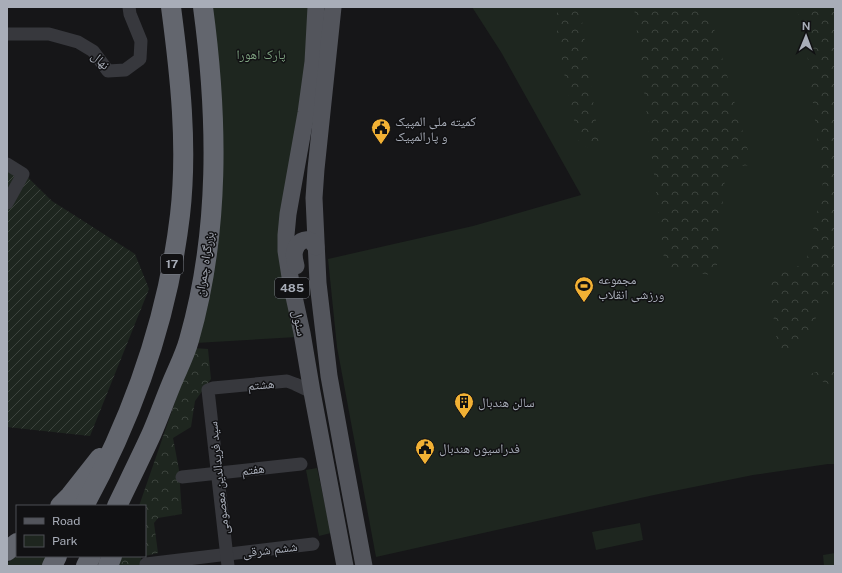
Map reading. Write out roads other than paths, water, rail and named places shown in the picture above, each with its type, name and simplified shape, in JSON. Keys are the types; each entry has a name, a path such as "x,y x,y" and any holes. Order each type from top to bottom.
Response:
{"highway":[{"name":"17","path":"85,505 120,433 139,382 160,318 171,273 180,214 182,124 178,63 171,7"},
{"name":"بزرگراه چمران","path":"117,505 151,434 189,342 202,284 212,208 214,172 213,112 203,7"},
{"path":"61,505 70,496 120,433"},
{"path":"132,505 147,466 151,434"},
{"path":"7,551 16,544"},
{"path":"52,566 56,557"},
{"path":"86,566 90,557"}],"main road":[{"name":"سئول","path":"316,7 313,62 306,112 288,214 286,235 287,258 345,566"},
{"name":"سئول","path":"332,7 314,198 318,283 328,371 364,566"},
{"path":"296,308 299,283 294,255 295,249 299,243 305,240 312,242 316,247"}],"street":[{"name":"نهال","path":"7,34 49,34 78,42 93,52 108,71 125,70 140,60 141,41 130,14 129,7"},
{"path":"7,164 23,174 7,202"},
{"name":"هشتم","path":"208,390 213,388 287,381 312,392"},
{"name":"سید فریدالدین معصومی","path":"208,390 227,560"},
{"name":"هفتم","path":"182,477 301,464"},
{"name":"ششم شرقی","path":"146,564 227,560 313,544"}],"place":[{"name":"کمیته ملی المپیک و پارالمپیک","path":"381,145"},
{"name":"مجموعه ورزشی انقلاب","path":"584,303"},
{"name":"سالن هندبال","path":"464,419"},
{"name":"فدراسیون هندبال","path":"425,465"}],"park label":[{"name":"پارک اهورا","path":"261,54"}]}
